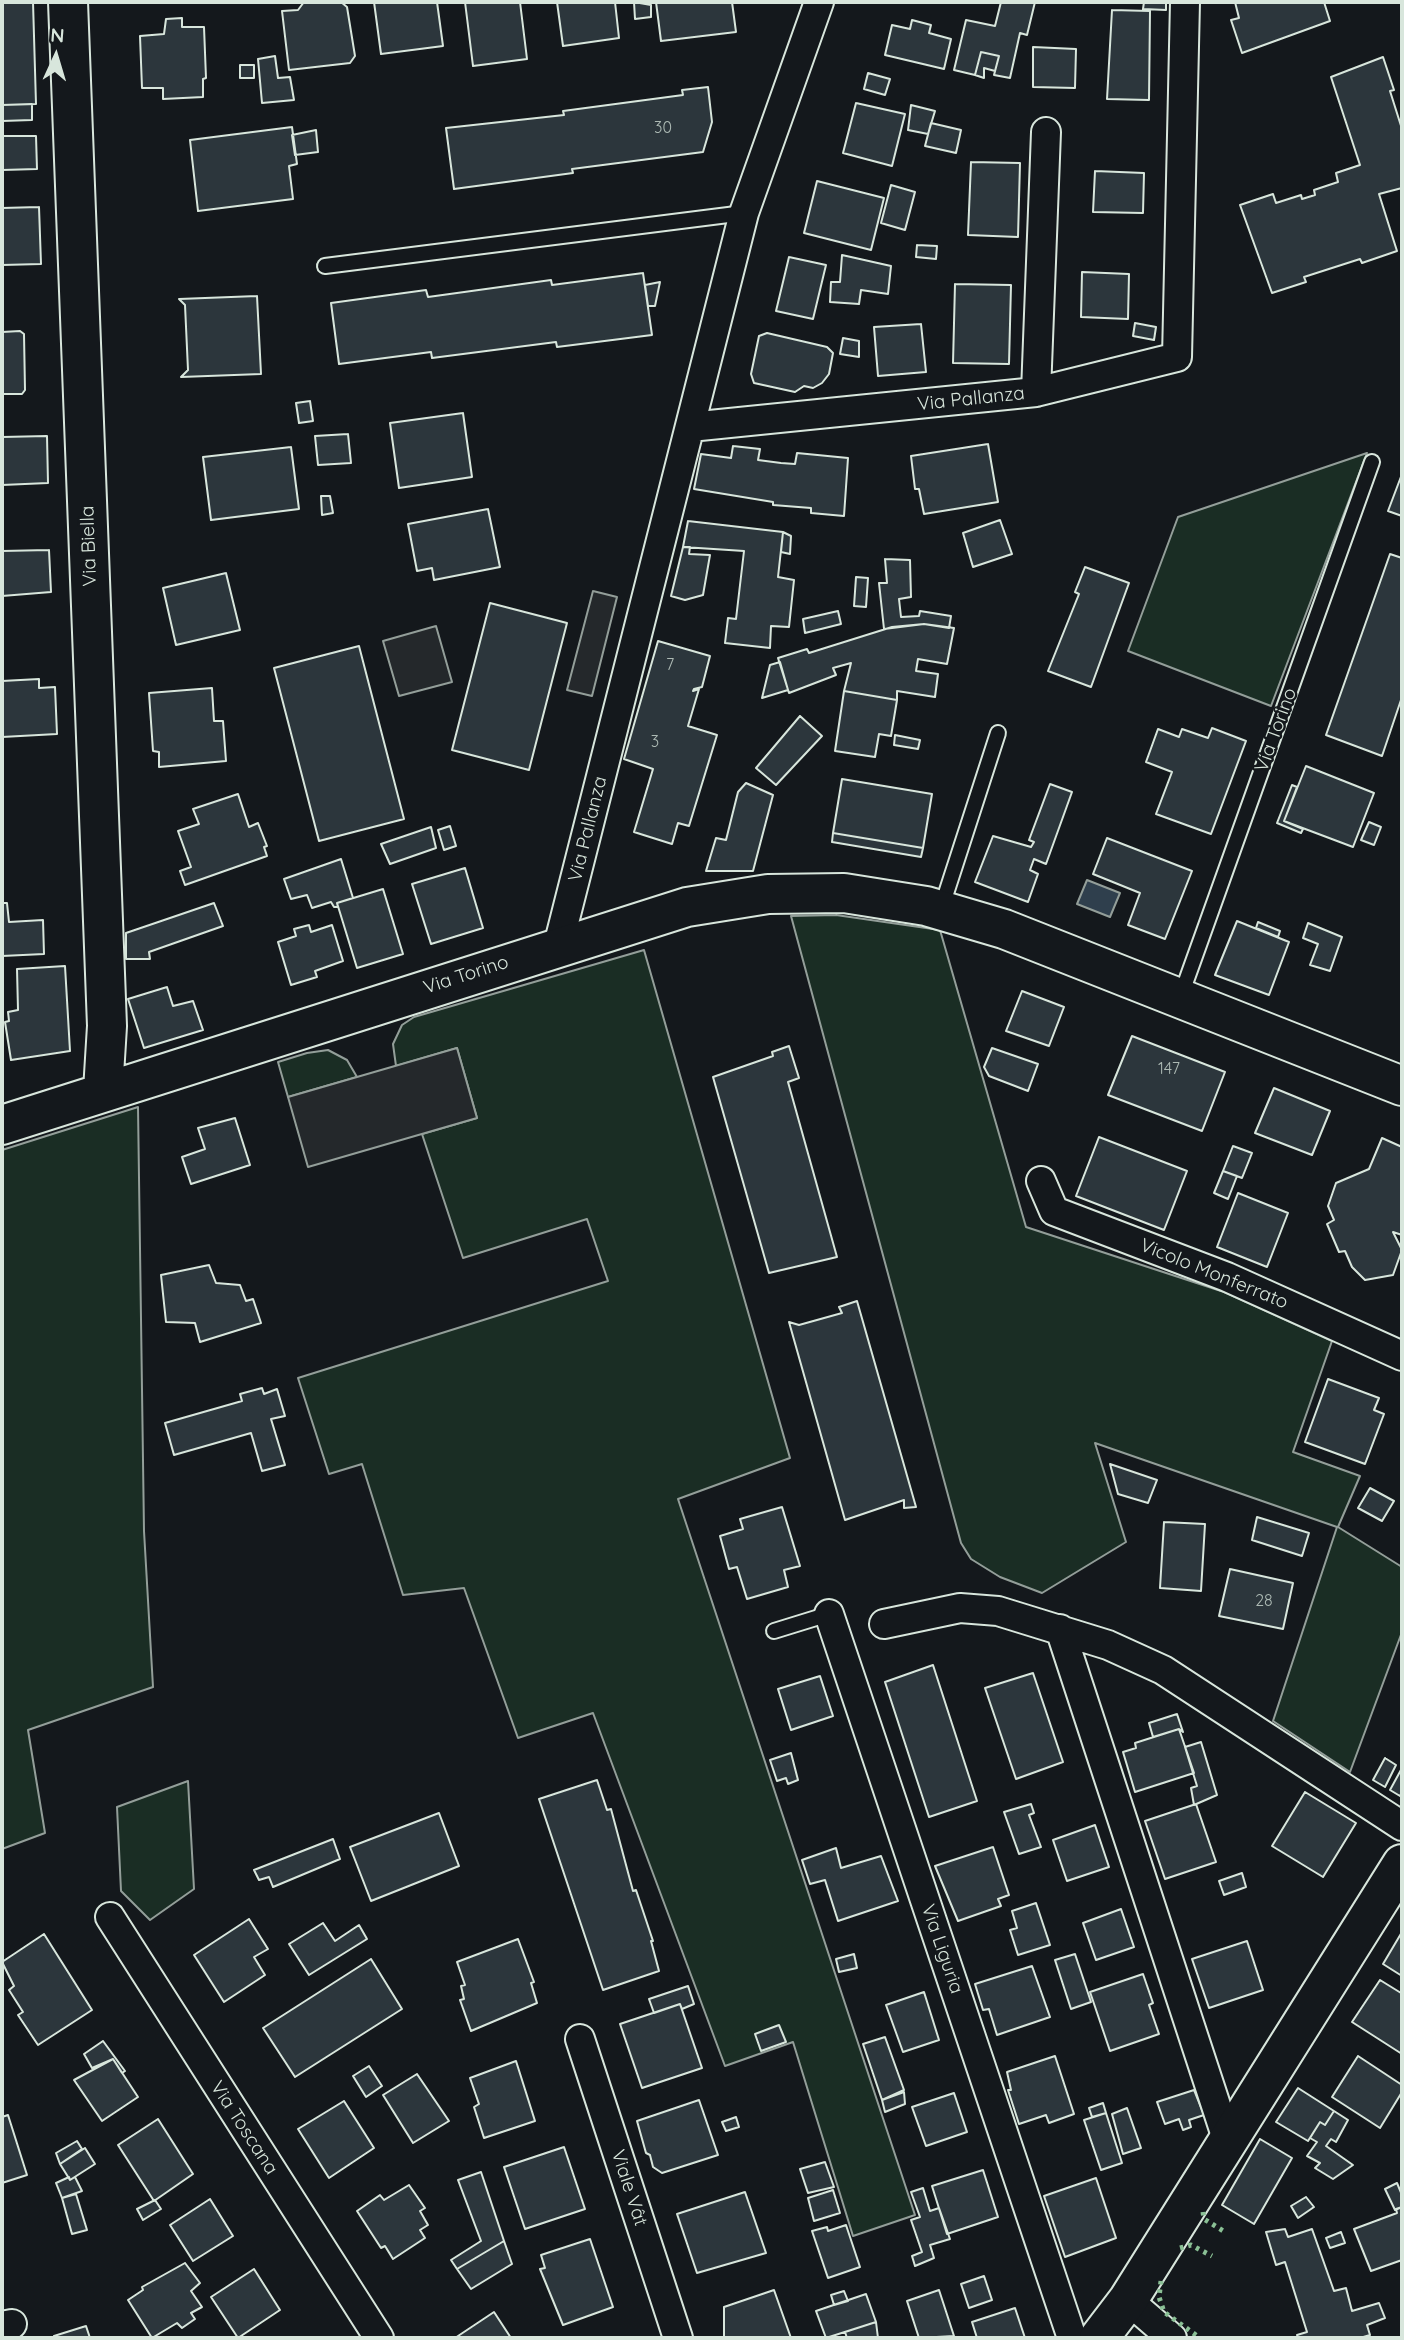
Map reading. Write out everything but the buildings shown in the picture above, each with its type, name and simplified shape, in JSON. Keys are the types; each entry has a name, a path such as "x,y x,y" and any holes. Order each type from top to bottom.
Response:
{"main road":[{"name":"Via Biella","path":"68,2 107,1026 103,1090"},
{"name":"Via Torino","path":"2,1125 103,1090 687,907 768,894 844,892 940,910 1004,929 1402,1086"},
{"path":"1099,2338 1128,2300 1402,1864"}],"street":[{"name":"Via Pallanza","path":"558,946 744,213 819,2"},
{"path":"1035,392 1177,358 1185,2"},
{"name":"Via Pallanza","path":"690,427 1035,392 1046,132"},
{"name":"Vicolo Monferrato","path":"1041,1181 1054,1211 1227,1277 1402,1356"},
{"path":"884,1623 960,1608 999,1611 1108,1645 1163,1670 1402,1826"},
{"name":"Via Liguria","path":"830,1614 1072,2338"},
{"path":"1059,1629 1228,2142"},
{"name":"Via Toscana","path":"110,1917 379,2338"},
{"name":"Viale Vât","path":"580,2039 678,2338"},
{"path":"1128,2300 1172,2338"}],"lane":[{"path":"325,266 744,213"},
{"name":"Via Torino","path":"1180,999 1372,462"},
{"path":"940,910 998,733"},
{"name":"Via Liguria","path":"774,1630 830,1614"}],"green space":[{"path":"1367,453 1271,706 1128,651 1178,517"},
{"path":"836,915 940,930 1026,1227 1224,1292 1332,1341 1293,1452 1360,1476 1338,1527 1402,1567 1402,1632 1350,1772 1273,1721 1337,1527 1095,1443 1126,1542 1042,1593 1000,1577 971,1559 961,1543 791,916"},
{"path":"644,950 790,1458 678,1499 915,2215 853,2236 793,2042 725,2066 593,1713 518,1738 464,1588 403,1595 362,1464 329,1474 298,1378 608,1281 587,1219 463,1258 422,1134 477,1118 457,1048 396,1066 393,1044 402,1025 414,1017"},
{"path":"328,1050 347,1060 357,1077 288,1097 278,1062"},
{"path":"138,1107 144,1531 153,1687 28,1730 45,1833 2,1849 2,1150"},
{"path":"188,1781 194,1889 150,1920 121,1891 117,1807"}],"shaded area":[{"path":"593,591 617,597 592,696 567,690"},
{"path":"436,626 452,682 399,696 383,641"},
{"path":"457,1048 477,1118 308,1167 288,1097"}],"water":[{"path":"1087,880 1120,893 1110,917 1077,904"}],"hedge":[{"path":"1203,2212 1204,2219 1225,2232"},
{"path":"1180,2248 1191,2245 1212,2256"},
{"path":"1161,2281 1159,2297 1164,2312 1200,2338"}]}
